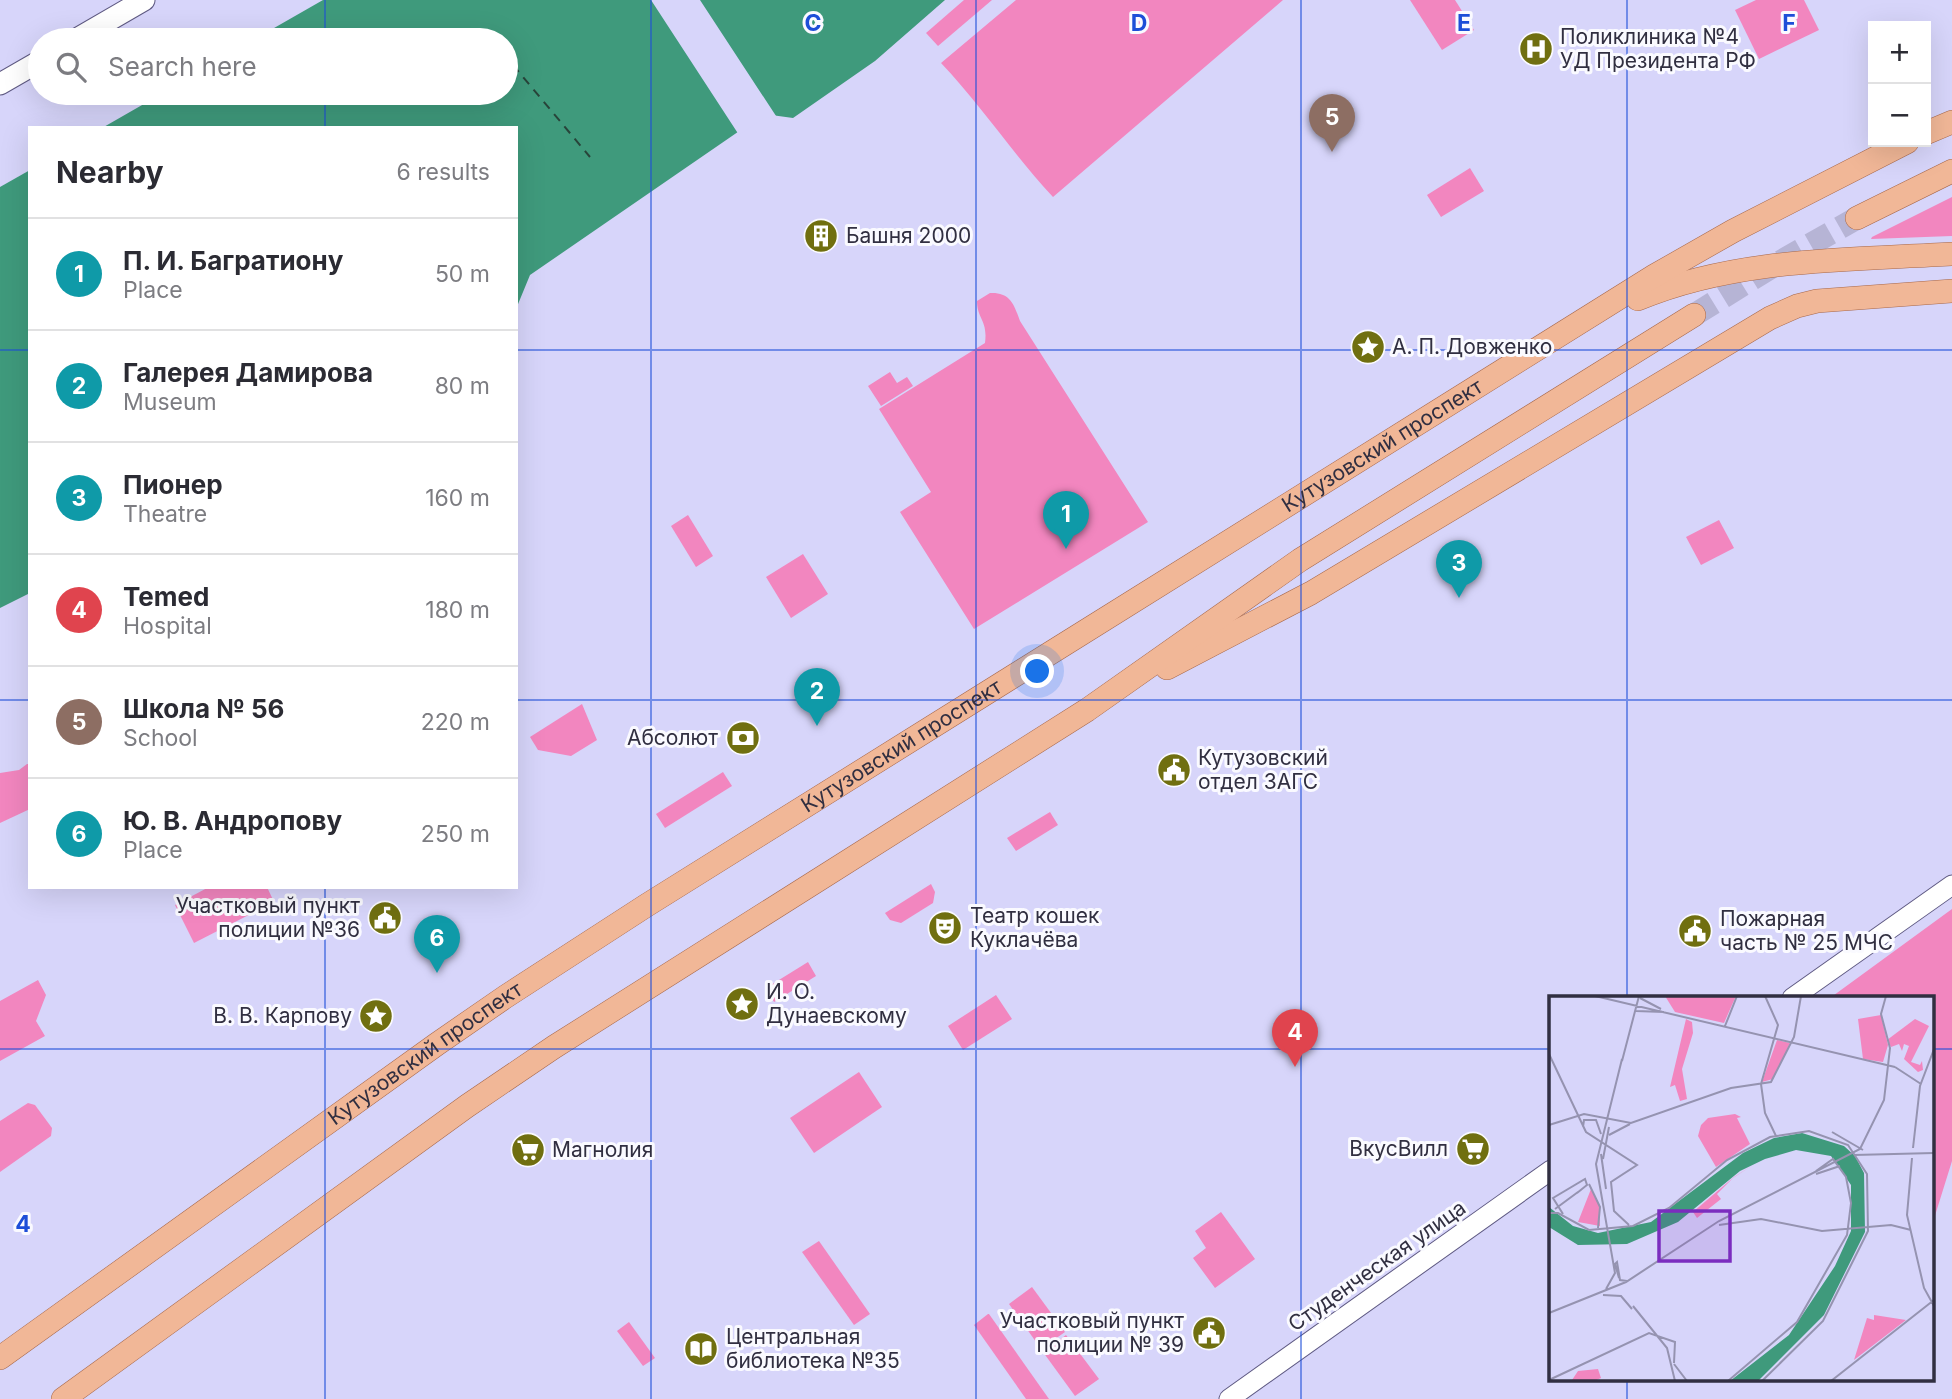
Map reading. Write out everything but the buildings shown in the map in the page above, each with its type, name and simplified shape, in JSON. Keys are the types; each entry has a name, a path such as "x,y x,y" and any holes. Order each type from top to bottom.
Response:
{"main road":[{"path":"96,28 144,0"},
{"path":"0,85 28,68"},
{"path":"1931,132 1952,121"},
{"name":"Кутузовский проспект","path":"0,1358 505,997 647,905 1571,326 1733,231 1898,147"},
{"path":"1857,218 1952,171"},
{"path":"1571,326 1663,288 1711,275 1792,264 1952,254"},
{"path":"1087,710 1311,593 1769,318 1817,301 1952,291"},
{"path":"63,1399 467,1106 543,1054 1087,710 1300,560 1694,316"}],"street":[{"path":"1795,996 1952,885"},
{"name":"Студенческая улица","path":"1229,1399 1549,1171"}],"shaded area":[{"path":"323,0 945,0 875,61 793,118 764,114 530,275 518,304 518,126 105,126 142,105 518,105 518,28 274,28"},
{"path":"964,0 992,0 938,46 926,33"},
{"path":"1016,0 1283,0 1053,197 941,63"},
{"path":"1410,0 1455,0 1474,30 1442,50"},
{"path":"1756,0 1804,0 1819,30 1759,59 1735,10"},
{"path":"1470,168 1484,191 1441,217 1427,195"},
{"path":"28,171 28,594 0,608 0,187"},
{"path":"1952,197 1952,236 1871,239 1872,237"},
{"path":"990,293 1007,297 1013,304 1020,321 1148,522 974,629 900,512 931,492 879,409 985,343 985,329 977,301"},
{"path":"890,372 897,383 907,377 913,386 881,406 868,386"},
{"path":"688,515 713,556 696,567 671,526"},
{"path":"1719,520 1734,548 1701,565 1686,537"},
{"path":"803,554 828,594 791,618 766,577"},
{"path":"582,704 597,740 571,756 538,750 530,737"},
{"path":"28,764 28,810 0,823 0,773 19,770"},
{"path":"723,772 732,786 665,828 656,814"},
{"path":"1050,812 1058,825 1016,851 1007,838"},
{"path":"931,884 935,892 933,903 901,923 890,920 885,913"},
{"path":"205,889 268,889 274,902 194,943 175,905"},
{"path":"1952,909 1952,1161 1934,1219 1934,996 1833,996"},
{"path":"808,962 816,976 774,1002 766,988"},
{"path":"38,980 46,995 36,1021 45,1036 0,1061 0,1001"},
{"path":"996,995 1012,1019 963,1050 948,1026"},
{"path":"859,1072 882,1107 814,1153 790,1118"},
{"path":"28,1103 35,1105 52,1128 51,1136 0,1172 0,1121"},
{"path":"1221,1212 1255,1259 1215,1288 1193,1258 1206,1248 1195,1231"},
{"path":"819,1241 870,1314 854,1325 802,1252"},
{"path":"1032,1287 1065,1332 1041,1349 1009,1304"},
{"path":"988,1314 1049,1399 1026,1399 974,1325"},
{"path":"629,1322 655,1358 643,1366 617,1331"},
{"path":"1066,1335 1099,1379 1075,1396 1043,1352"}],"pier":[{"path":"651,0 700,0 778,119 765,117 739,135"}],"ferry route":[{"path":"518,71 590,157"}],"tunnel":[{"path":"1694,315 1857,218"}],"place":[{"name":"Поликлиника №4 УД Президента РФ","path":"1536,49"},
{"name":"Школа № 56","path":"1332,152"},
{"name":"Башня 2000","path":"821,236"},
{"name":"А. П. Довженко","path":"1368,347"},
{"name":"П. И. Багратиону","path":"1066,549"},
{"name":"Пионер","path":"1459,598"},
{"name":"Галерея Дамирова","path":"817,726"},
{"name":"Абсолют","path":"743,738"},
{"name":"Кутузовский отдел ЗАГС","path":"1174,770"},
{"name":"Участковый пункт полиции №36","path":"385,918"},
{"name":"Театр кошек Куклачёва","path":"945,928"},
{"name":"Пожарная часть № 25 МЧС","path":"1695,931"},
{"name":"Ю. В. Андропову","path":"437,973"},
{"name":"И. О. Дунаевскому","path":"742,1004"},
{"name":"В. В. Карпову","path":"376,1016"},
{"name":"Temed","path":"1295,1067"},
{"name":"ВкусВилл","path":"1473,1149"},
{"name":"Магнолия","path":"528,1150"},
{"name":"Участковый пункт полиции № 39","path":"1209,1333"},
{"name":"Центральная библиотека №35","path":"701,1349"}]}
